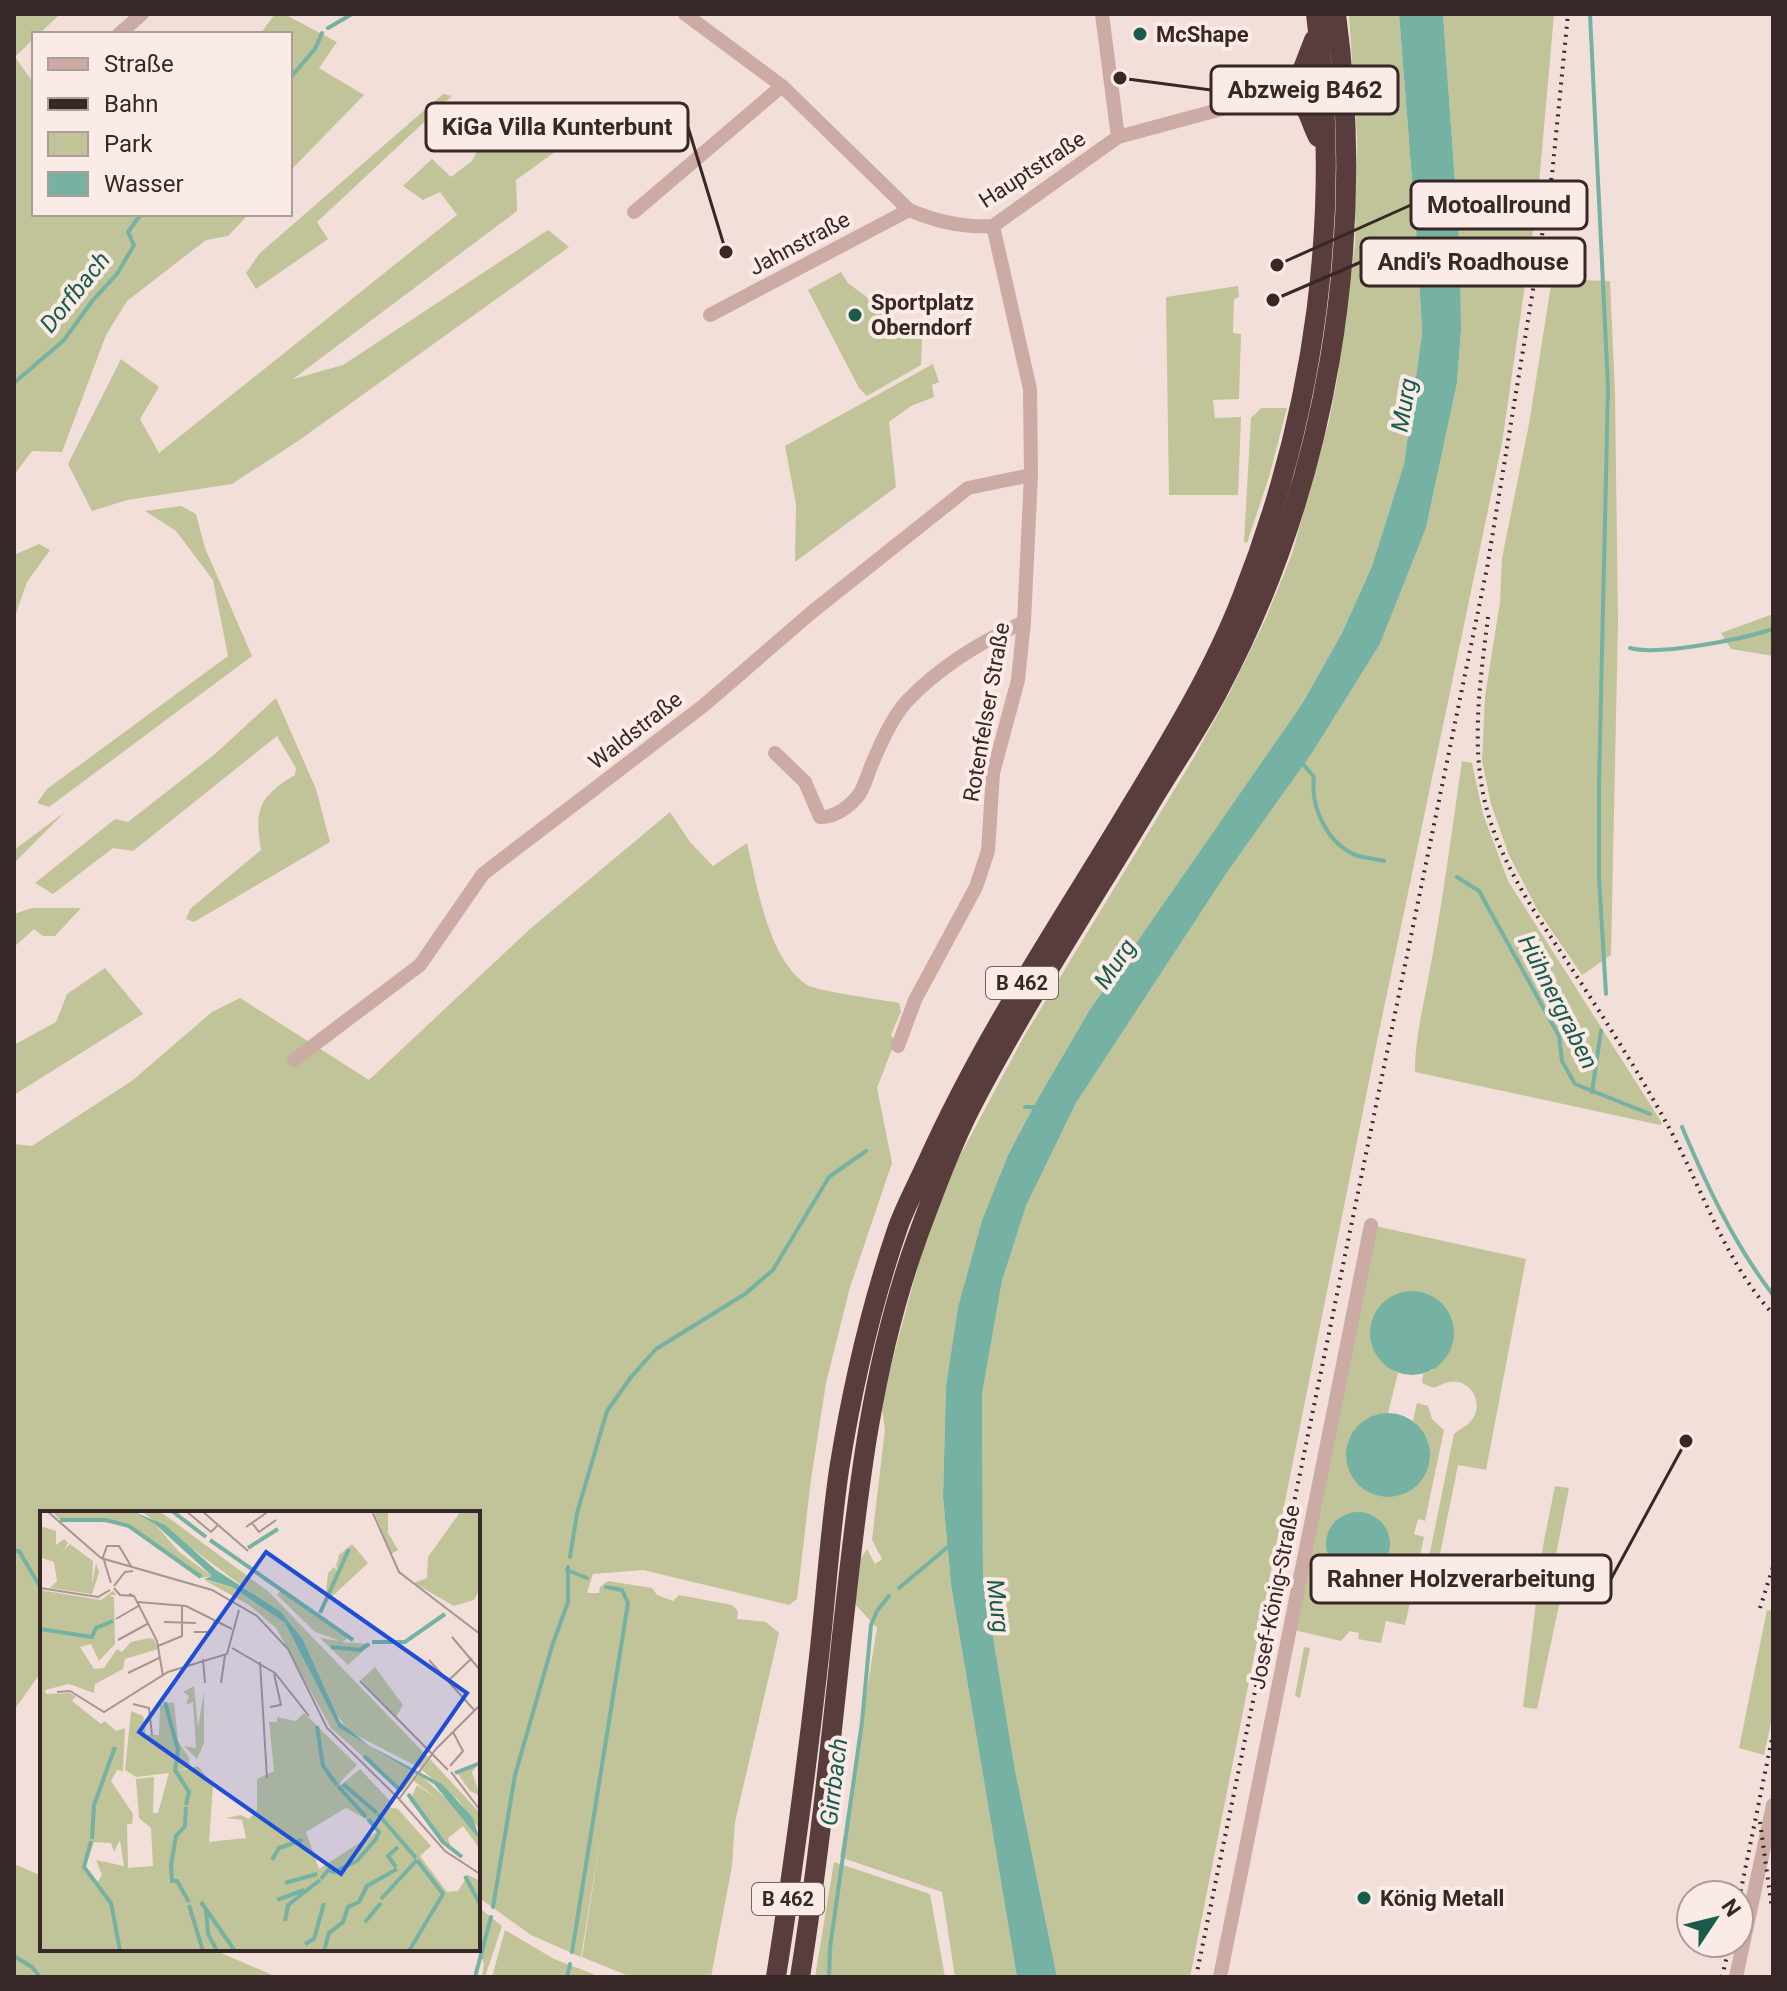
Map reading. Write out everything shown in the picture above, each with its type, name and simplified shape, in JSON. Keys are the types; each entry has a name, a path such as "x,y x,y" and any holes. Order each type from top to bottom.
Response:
{"highway":[{"name":"B 462","path":"800,1977 821,1845 857,1491 882,1348 917,1238 971,1107 1051,966 1217,692 1259,605 1294,517 1320,419 1335,324 1344,232 1345,142 1336,14"},
{"name":"B 462","path":"776,1977 800,1821 839,1472 864,1342 899,1224 950,1110 982,1051 1200,686 1241,601 1277,497 1300,413 1314,342 1323,244 1325,145 1317,21"},
{"path":"1317,21 1302,71 1278,94 1298,101 1306,108 1313,119 1315,135 1325,145"}],"street":[{"path":"121,32 142,14"},
{"name":"Hauptstraße","path":"685,14 782,86 909,210 976,227 993,226 1118,137 1278,94"},
{"path":"1102,14 1118,137"},
{"path":"634,212 782,86"},
{"name":"Jahnstraße","path":"710,315 909,210"},
{"name":"Rotenfelser Straße","path":"898,1046 915,1000 976,887 988,851 993,773 1018,680 1031,475 1030,389 993,226"},
{"name":"Waldstraße","path":"294,1060 420,965 483,874 703,706 848,583 968,488 1031,475"},
{"path":"775,753 805,782 820,817 842,811 860,793 881,743 907,702 945,668 984,640 1024,622"},
{"name":"Josef-König-Straße","path":"1220,1977 1371,1225"},
{"path":"1736,1977 1773,1806"}],"green space":[{"path":"14,14 60,14 41,32 32,32 32,40 15,57 32,81 32,216 247,216 228,236 206,240 127,301 106,335 62,452 32,451 14,475"},
{"path":"275,14 284,14 337,42 319,68 364,95 292,169 292,32 262,32"},
{"path":"1349,14 1399,14 1422,333 1404,464 1372,566 1342,633 1302,704 1089,1011 1008,1155 982,1220 958,1307 946,1386 943,1497 951,1585 1017,1977 955,1977 942,1892 840,1857 877,1628 854,1603 858,1563 867,1549 875,1564 882,1559 872,1540 885,1429 881,1402 921,1255 955,1165 1023,1038 1193,759 1230,692 1266,618 1292,554 1329,421 1355,244 1357,138"},
{"path":"1443,14 1554,14 1538,195 1502,443 1375,1051 1190,1977 1057,1977 1015,1770 983,1576 982,1394 1002,1281 1026,1206 1076,1103 1228,871 1312,753 1380,644 1426,528 1457,383 1461,330 1460,252"},
{"path":"443,94 452,96 317,222 328,239 256,289 246,273 260,253"},
{"path":"472,103 530,126 562,147 516,180 517,211 293,379 343,365 548,230 569,247 298,441 232,484 127,500 92,511 68,464 121,359 159,387 140,419 159,453 457,215 440,192 423,200 403,186 432,159 451,177 472,161 488,131"},
{"name":"Sportplatz Oberndorf","path":"841,272 848,283 922,339 921,365 867,396 859,388 808,290"},
{"path":"1552,279 1610,281 1615,394 1618,622 1611,955 1582,975 1537,909 1509,855 1491,804 1482,760 1485,697 1500,602 1502,558 1529,424"},
{"path":"1238,286 1239,297 1234,299 1233,333 1241,334 1239,399 1213,400 1215,418 1241,417 1238,495 1169,495 1166,297"},
{"path":"933,364 939,382 932,385 934,397 911,406 889,422 896,487 795,562 796,504 785,446"},
{"path":"1261,408 1287,408 1247,543 1244,542 1251,418"},
{"path":"181,506 196,514 205,548 252,656 49,807 37,803 47,789 228,656 213,580 176,531 145,511"},
{"path":"39,544 50,550 27,582 15,616 14,674 14,555"},
{"path":"1773,614 1773,656 1731,649 1721,633"},
{"path":"276,698 316,789 330,842 194,922 186,919 190,909 261,850 258,824 262,805 274,790 295,775 296,768 277,736 133,851 113,848 53,894 35,883 115,819 128,822 215,754"},
{"path":"1462,761 1472,763 1483,814 1508,881 1662,1123 1660,1125 1415,1072 1418,1033"},
{"path":"65,812 14,863 14,850"},
{"path":"670,812 690,842 713,866 747,843 760,900 774,940 794,973 807,985 899,1003 901,1011 891,1035 895,1041 877,1088 892,1163 850,1287 826,1383 797,1599 789,1605 643,1570 593,1574 587,1593 599,1593 600,1587 608,1581 652,1588 657,1595 673,1601 679,1595 732,1605 738,1611 737,1619 766,1622 779,1633 735,1822 732,1866 711,1977 631,1977 582,1957 602,1827 581,1957 531,1935 480,1898 480,1511 40,1511 40,1674 14,1710 14,1144 32,1146 133,1080 212,1012 240,998 369,1080 530,929"},
{"path":"32,908 81,908 55,936 43,936 34,929 14,947 14,914"},
{"path":"105,968 143,1014 14,1095 14,1045 56,1022 67,994"},
{"path":"1375,1226 1526,1259 1486,1470 1458,1465 1437,1569 1427,1567 1454,1434 1467,1425 1476,1413 1475,1397 1469,1387 1459,1382 1434,1388 1422,1383 1423,1374 1433,1370 1412,1291 1401,1293 1382,1305 1372,1323 1374,1344 1388,1365 1398,1373 1388,1413 1375,1415 1353,1478 1370,1491 1387,1496 1403,1493 1416,1485 1425,1472 1429,1456 1425,1438 1413,1421 1417,1403 1428,1406 1432,1419 1444,1430 1425,1521 1418,1519 1414,1534 1424,1537 1405,1625 1386,1621 1381,1643 1358,1639 1359,1633 1350,1631 1341,1641 1294,1630"},
{"path":"1555,1486 1569,1488 1555,1560 1562,1591 1537,1709 1523,1707 1543,1546"},
{"path":"1767,1610 1773,1611 1773,1713 1764,1755 1739,1748"},
{"path":"1304,1647 1310,1648 1300,1698 1295,1696"},
{"path":"834,1862 930,1894 945,1977 815,1977"},
{"path":"14,1864 40,1875 40,1951 217,1951 277,1977 14,1977"},
{"path":"480,1909 502,1926 485,1977 482,1977 484,1963 478,1951"},
{"path":"505,1930 554,1959 601,1977 492,1977"}],"water":[{"name":"Murg","path":"1399,14 1443,14 1460,252 1461,330 1457,383 1426,528 1380,644 1312,753 1228,871 1076,1103 1026,1206 1002,1281 982,1394 983,1576 1015,1770 1057,1977 1017,1977 951,1585 943,1497 946,1386 958,1307 982,1220 1008,1155 1037,1100 1089,1011 1302,704 1342,633 1372,566 1404,464 1422,333"},
{"path":"1412,1291 1428,1294 1442,1303 1451,1317 1454,1333 1451,1349 1442,1363 1428,1372 1412,1375 1396,1372 1382,1363 1373,1349 1370,1333 1373,1317 1382,1303 1396,1294"},
{"path":"1388,1413 1404,1416 1418,1425 1427,1439 1430,1455 1427,1471 1418,1485 1404,1494 1388,1497 1372,1494 1358,1485 1349,1471 1346,1455 1349,1439 1358,1425 1372,1416"},
{"path":"1358,1512 1376,1518 1384,1526 1390,1544 1384,1562 1376,1570 1358,1576 1340,1570 1332,1562 1326,1544 1332,1526 1340,1518"}],"waterway":[{"name":"Dorfbach","path":"328,28 352,14"},
{"path":"1590,14 1608,387 1599,785 1599,877 1606,994"},
{"name":"Dorfbach","path":"292,76 315,49 322,33"},
{"name":"Dorfbach","path":"14,383 64,340 93,300 117,274 134,245 128,232 140,216"},
{"path":"1630,648 1680,648 1722,642 1773,629"},
{"name":"Hühnergraben","path":"1302,763 1314,777 1318,813 1330,834 1347,851 1384,861"},
{"name":"Hühnergraben","path":"1457,877 1479,891 1559,1036 1562,1061 1575,1084 1650,1114"},
{"path":"1592,1092 1601,1031"},
{"path":"1025,1107 1038,1107"},
{"name":"Hühnergraben","path":"1682,1127 1722,1214 1773,1295"},
{"path":"570,1557 577,1513 607,1411 631,1377 656,1349 745,1294 773,1270 829,1177 866,1151"},
{"name":"Girrbach","path":"899,1588 949,1546"},
{"path":"14,1551 19,1551 40,1584"},
{"path":"493,1907 515,1775 552,1646 568,1602 568,1567"},
{"path":"567,1570 587,1578"},
{"path":"572,1952 628,1603 622,1590 606,1587"},
{"name":"Girrbach","path":"829,1977 830,1948 862,1722 871,1625 889,1596"},
{"path":"475,1977 491,1917"},
{"path":"14,1956 32,1967 40,1977"},
{"path":"567,1977 570,1964"}],"railway":[{"path":"1196,1977 1487,568 1552,175 1568,14"},
{"path":"1488,617 1478,708 1478,753 1484,798 1499,844 1532,908 1656,1104 1727,1247 1773,1314"},
{"path":"1760,1608 1773,1567"},
{"path":"1743,1879 1773,1734"},
{"path":"1760,1822 1772,1909"},
{"path":"1722,1977 1726,1959"}],"place":[{"name":"McShape","path":"1140,34"},
{"name":"Abzweig B462","path":"1120,78"},
{"name":"KiGa Villa Kunterbunt","path":"726,252"},
{"name":"Motoallround","path":"1277,265"},
{"name":"Andi's Roadhouse","path":"1273,300"},
{"name":"Sportplatz Oberndorf","path":"855,315"},
{"name":"Rahner Holzverarbeitung","path":"1686,1441"},
{"name":"König Metall","path":"1364,1898"}]}
